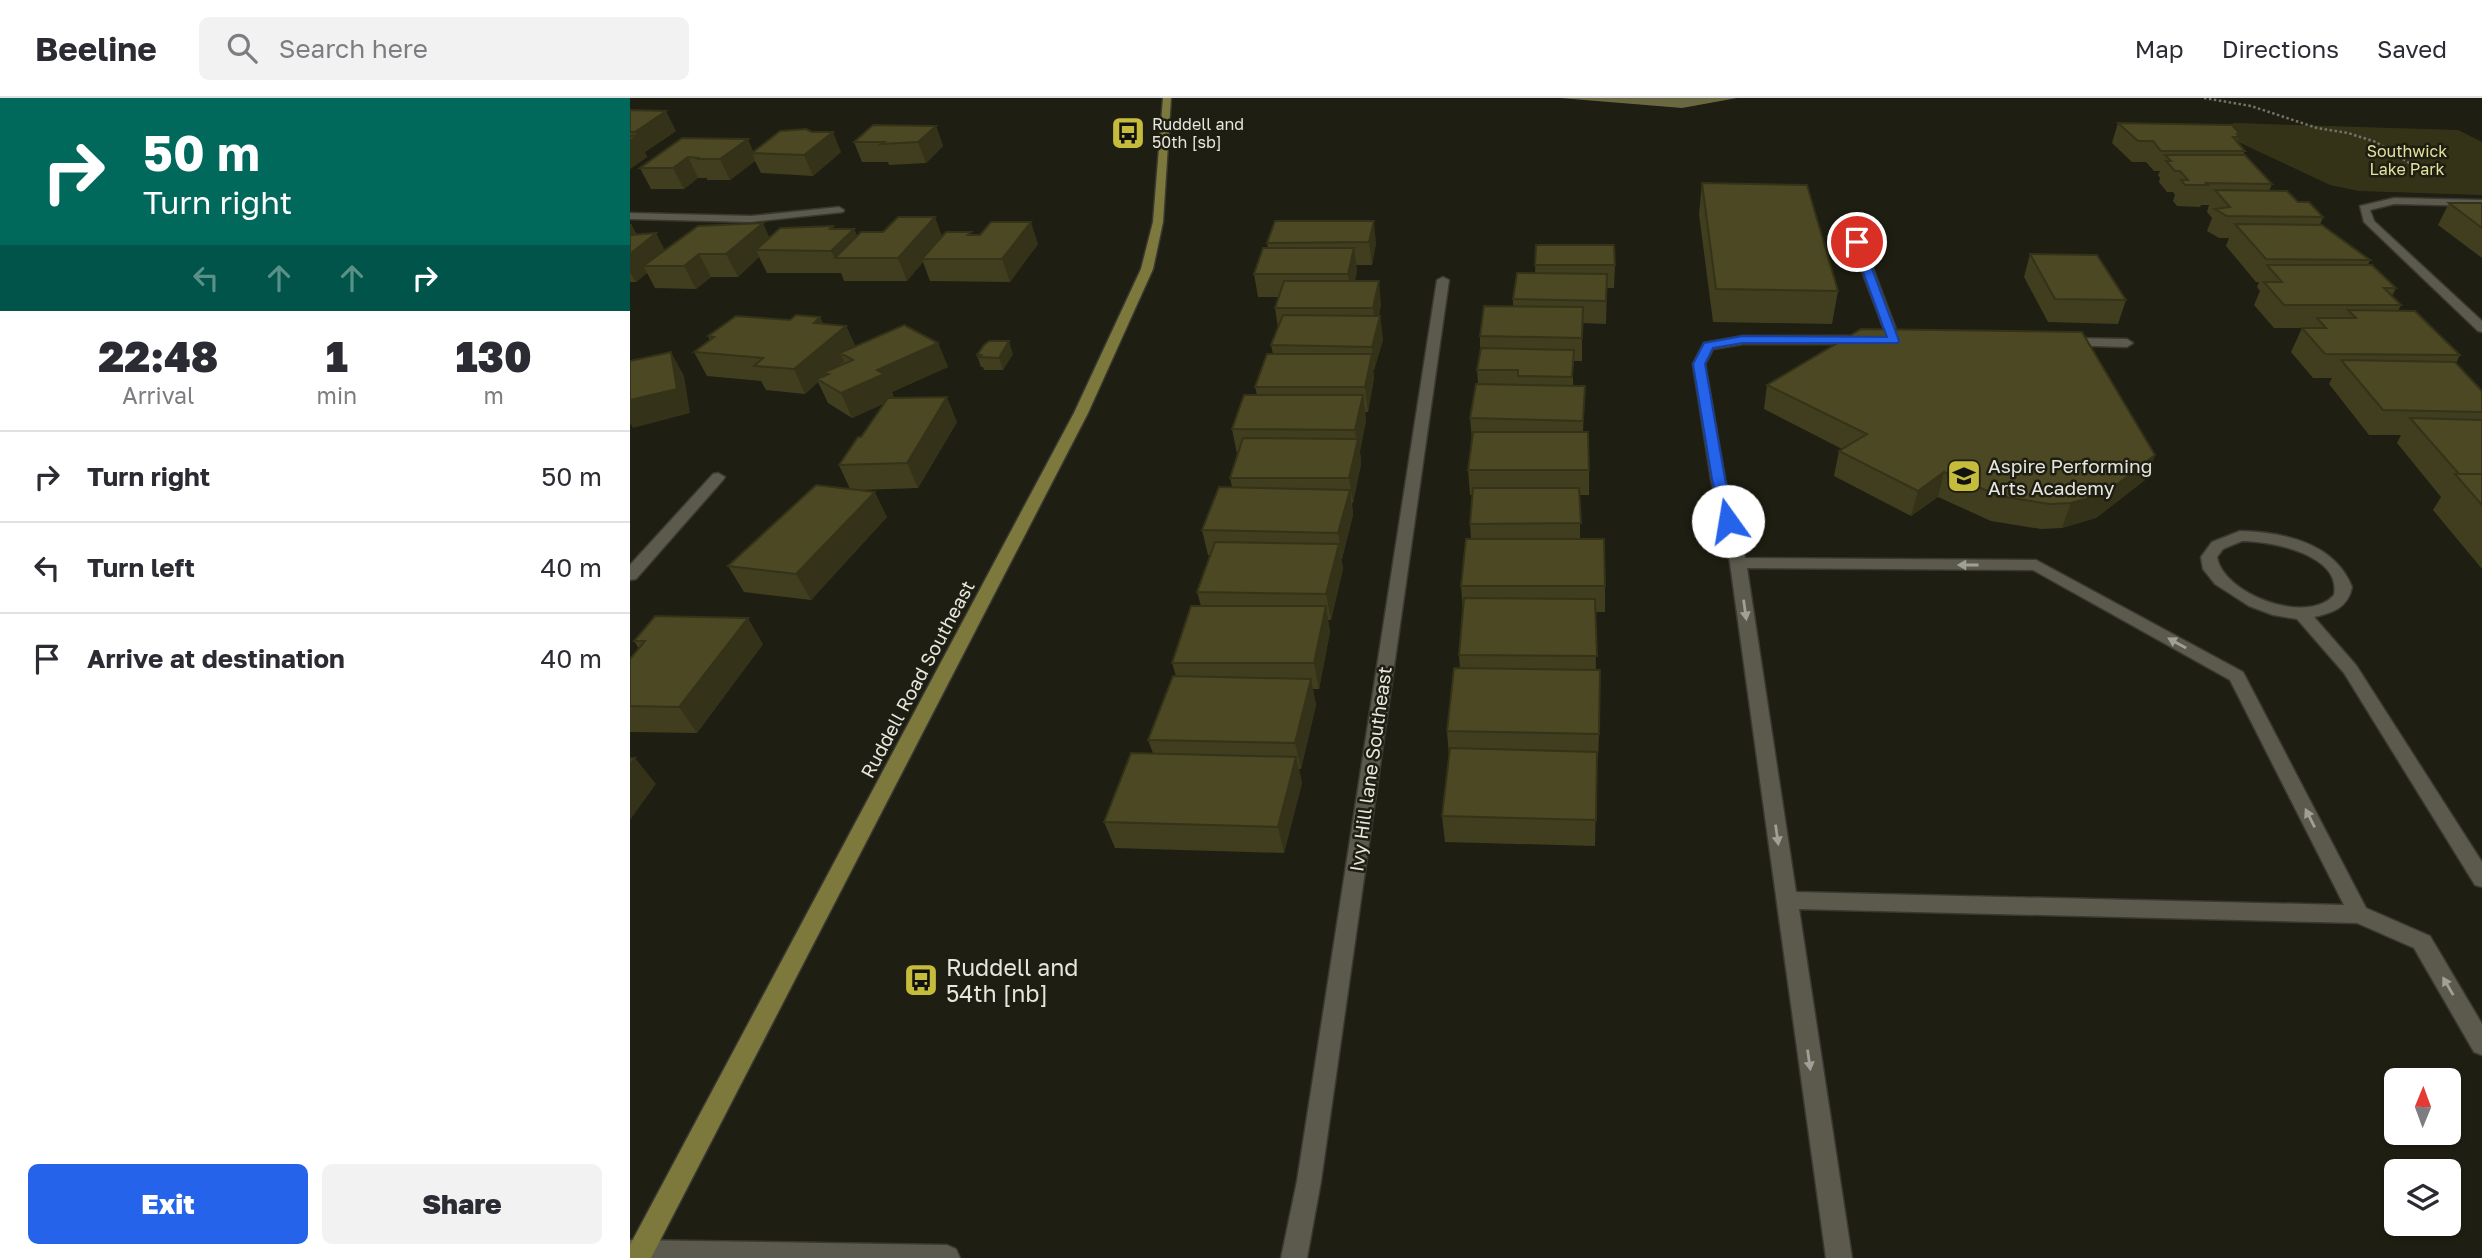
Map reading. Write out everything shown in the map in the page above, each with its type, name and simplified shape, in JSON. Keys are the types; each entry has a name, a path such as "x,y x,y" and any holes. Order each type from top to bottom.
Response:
{"main road":[{"name":"Ruddell Road Southeast","path":"635,1255 1081,413 1121,328 1147,269 1158,222 1167,98"}],"street":[{"path":"2482,203 2394,201 2364,208 2369,222 2482,328"},
{"path":"630,216 751,219 839,210"},
{"path":"1839,1258 1738,563 1718,479 1699,364 1708,346 1743,340 1901,341 1857,242"},
{"name":"Ivy Hill lane Southeast","path":"1294,1258 1311,1167 1443,280"},
{"path":"2045,342 2127,342"},
{"path":"630,575 719,477"},
{"path":"2302,614 2324,611 2338,603 2344,591 2340,577 2328,563 2309,550 2262,536 2239,536 2222,541 2212,550 2209,563 2216,577 2231,591 2252,603 2278,611 2302,614 2350,669 2482,879"},
{"path":"1738,563 2036,565 2236,676 2359,914"},
{"path":"1786,900 2359,914 2422,942 2482,1045"},
{"path":"635,1255 947,1258"}],"path":[{"path":"2204,98 2250,106 2318,128 2348,133 2376,142 2429,176"}],"green space":[{"name":"Southwick Lake Park","path":"2234,123 2458,130 2482,142 2482,195 2359,191 2330,185 2217,132"}],"shaded area":[{"path":"1560,98 1737,98 1682,108"}],"building":[{"path":"630,110 666,111 635,132 630,132"},
{"path":"2118,123 2232,125 2240,134 2237,134 2239,137 2233,137 2245,151 2161,151 2153,141 2138,141"},
{"path":"873,125 936,126 918,142 854,142"},
{"path":"806,129 812,132 833,132 804,155 752,153 780,131"},
{"path":"682,138 748,139 720,159 688,157 673,168 640,168"},
{"path":"2165,155 2245,155 2272,184 2185,185 2181,180 2188,180 2180,171 2175,171 2166,161 2171,161"},
{"path":"1702,183 1807,185 1838,291 1716,289"},
{"path":"2215,190 2287,191 2298,202 2309,202 2323,217 2227,216 2215,209 2230,207"},
{"path":"2449,203 2482,203 2482,228"},
{"path":"898,217 935,217 898,258 835,258 861,232 883,232"},
{"path":"1275,221 1374,221 1369,242 1267,243"},
{"path":"991,222 1031,222 1002,259 922,259 946,232 971,232 968,235 980,235"},
{"path":"763,223 726,254 699,254 684,266 643,266 698,226"},
{"path":"2235,224 2322,225 2370,260 2266,259"},
{"path":"833,226 830,229 854,229 831,251 756,250 780,228"},
{"path":"656,233 630,254 630,235"},
{"path":"1536,245 1614,245 1615,265 1535,265"},
{"path":"1263,248 1354,248 1348,274 1254,274"},
{"path":"2030,254 2097,255 2126,300 2055,299"},
{"path":"2267,265 2372,265 2396,288 2384,288 2401,305 2284,305 2264,282 2282,282"},
{"path":"1517,273 1607,274 1606,301 1513,299"},
{"path":"1284,281 1379,281 1373,308 1275,308"},
{"path":"1484,306 1583,307 1582,338 1480,336"},
{"path":"2348,310 2415,311 2460,355 2325,354 2302,328 2326,328 2317,318 2356,318"},
{"path":"796,315 820,317 814,323 846,326 794,369 754,366 763,358 694,352 714,337 708,336 736,316 790,320"},
{"path":"1283,315 1380,316 1372,347 1271,345"},
{"path":"904,325 938,343 877,370 884,374 841,393 817,379 829,374 825,372 853,360 840,353"},
{"path":"1861,329 2082,332 2155,455 2106,493 2071,503 2050,504 1999,496 1944,472 1918,491 1839,451 1867,434 1767,385"},
{"path":"989,341 1009,341 999,358 979,357 981,355 977,355"},
{"path":"1481,348 1574,350 1572,377 1518,376 1518,370 1477,370"},
{"path":"671,352 677,389 630,400 630,361"},
{"path":"1267,354 1372,354 1365,387 1255,387"},
{"path":"2341,360 2455,362 2482,391 2482,412 2383,410"},
{"path":"1476,384 1585,386 1583,421 1470,418"},
{"path":"1244,395 1363,395 1355,430 1232,429"},
{"path":"947,397 907,463 839,465 888,398"},
{"path":"2410,418 2482,420 2482,474 2459,474"},
{"path":"1473,432 1588,432 1589,470 1468,470"},
{"path":"1243,438 1358,439 1349,478 1230,478"},
{"path":"2455,474 2482,474 2482,505"},
{"path":"816,485 875,492 796,574 728,566"},
{"path":"1219,487 1350,490 1338,533 1202,530"},
{"path":"1473,488 1579,488 1581,523 1470,524"},
{"path":"1466,539 1604,539 1605,586 1461,586"},
{"path":"1215,542 1339,544 1326,594 1197,592"},
{"path":"1464,598 1595,599 1597,656 1459,655"},
{"path":"1191,606 1326,606 1314,663 1172,663"},
{"path":"655,616 748,618 679,707 630,706 630,659 645,641 634,641"},
{"path":"1454,668 1600,670 1599,734 1447,731"},
{"path":"1173,676 1311,679 1295,743 1148,740"},
{"path":"1450,748 1597,752 1596,820 1442,816"},
{"path":"1131,753 1296,757 1278,827 1104,822"}],"place":[{"name":"Ruddell and 50th [sb]","path":"1128,133"},
{"name":"Aspire Performing Arts Academy","path":"1964,476"},
{"name":"Ruddell and 54th [nb]","path":"921,980"}],"route":[{"path":"1728,521 1718,479 1699,364 1708,346 1743,340 1894,341 1857,242"}]}
